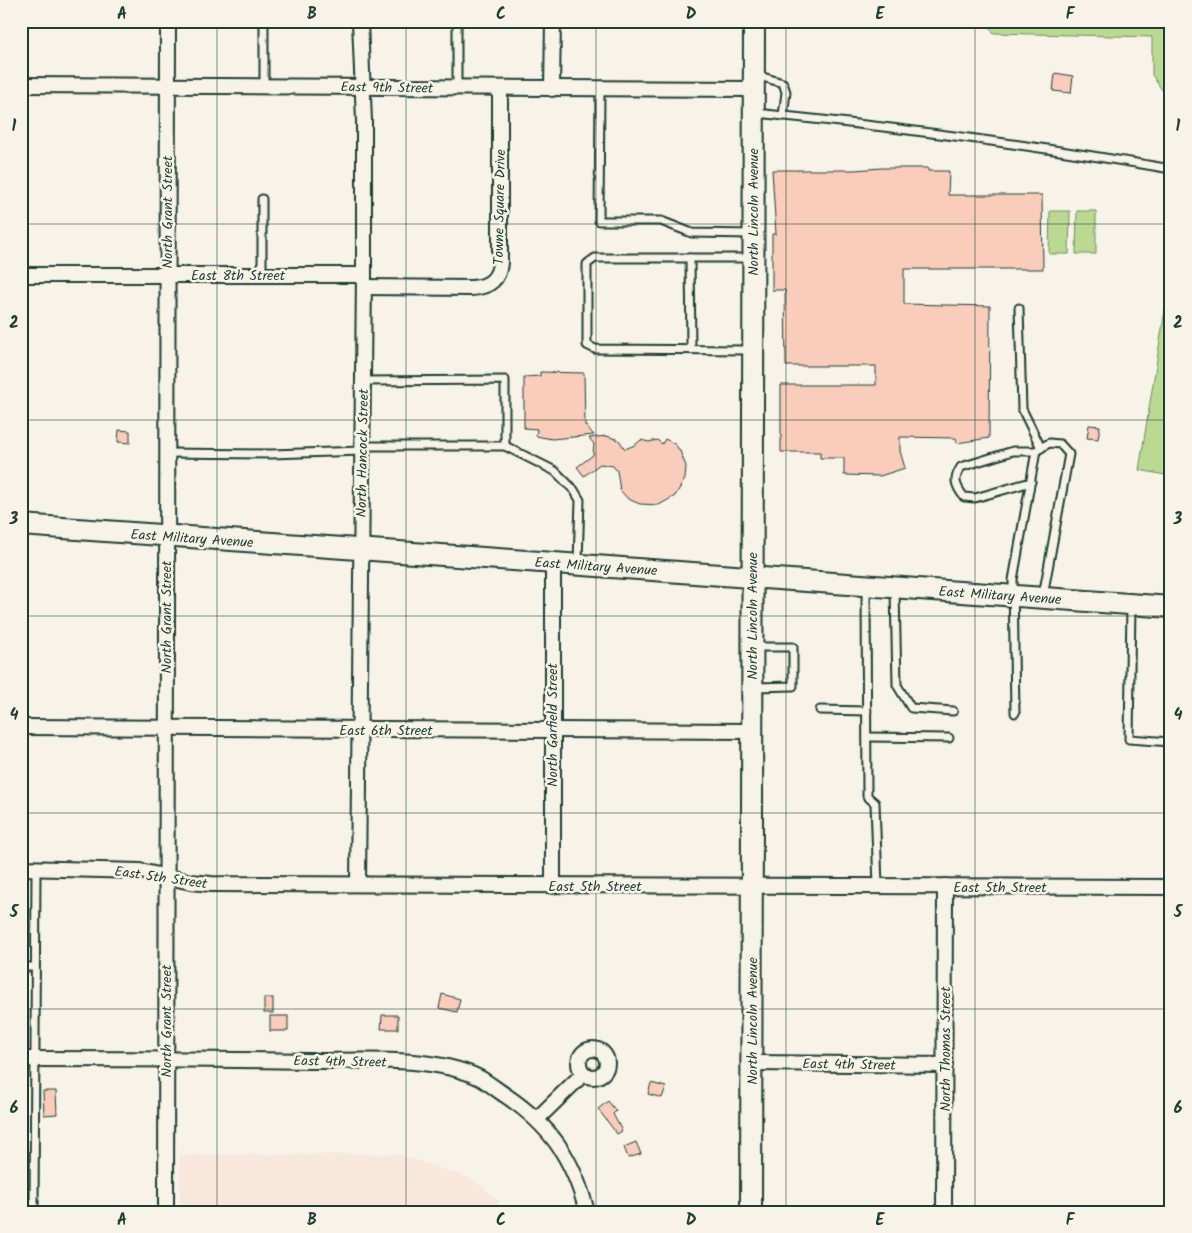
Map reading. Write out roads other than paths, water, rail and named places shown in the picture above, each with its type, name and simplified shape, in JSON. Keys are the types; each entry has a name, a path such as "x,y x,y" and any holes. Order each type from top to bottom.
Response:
{"street":[{"name":"North Grant Street","path":"166,1212 165,729 168,21"},
{"name":"North Hancock Street","path":"358,884 358,730 364,281 363,85 360,21"},
{"path":"552,89 553,21"},
{"name":"North Lincoln Avenue","path":"752,1212 751,577 754,21"},
{"name":"East 9th Street","path":"21,85 363,85 500,89 600,89 753,82"},
{"name":"Towne Square Drive","path":"364,281 471,288 486,286 495,279 500,262 500,89"},
{"name":"East 8th Street","path":"21,275 262,275 364,281"},
{"name":"East Military Avenue","path":"21,525 360,551 1171,607"},
{"name":"North Garfield Street","path":"553,564 553,886"},
{"name":"East 6th Street","path":"21,727 752,731"},
{"name":"East 5th Street","path":"21,868 122,869 211,884 1171,887"},
{"name":"North Thomas Street","path":"944,1212 945,886"},
{"name":"East 4th Street","path":"28,1059 384,1062 451,1069 480,1078 537,1119 555,1138 570,1164 581,1189 587,1212"},
{"name":"East 4th Street","path":"752,1064 945,1065"},
{"path":"537,1119 584,1074"}],"lane":[{"path":"264,21 264,86"},
{"path":"456,21 457,88"},
{"path":"753,82 783,82 786,92 784,116"},
{"path":"600,89 599,221 661,221 692,234 753,234"},
{"path":"753,113 909,129 1072,152 1171,169"},
{"path":"262,198 262,275"},
{"path":"753,258 595,258 587,264 587,345 595,349 753,350"},
{"path":"690,258 691,350"},
{"path":"1015,712 1013,580 1038,450 1022,409 1019,308"},
{"path":"362,381 505,380 505,446"},
{"path":"1031,482 976,498 964,497 956,485 955,476 961,467 1013,451 1038,450 1049,442 1060,444 1069,454 1043,598"},
{"path":"167,453 271,454 362,448 505,446 555,471 574,490 580,500 578,565"},
{"path":"866,585 867,796 875,803 878,886"},
{"path":"895,587 897,685 912,708 953,711"},
{"path":"1130,604 1130,740 1171,742"},
{"path":"752,647 793,647 793,686 752,687"},
{"path":"820,710 867,710"},
{"path":"867,737 948,738"},
{"path":"34,1212 28,1059 36,936 36,868"},
{"path":"21,967 34,967"}]}
